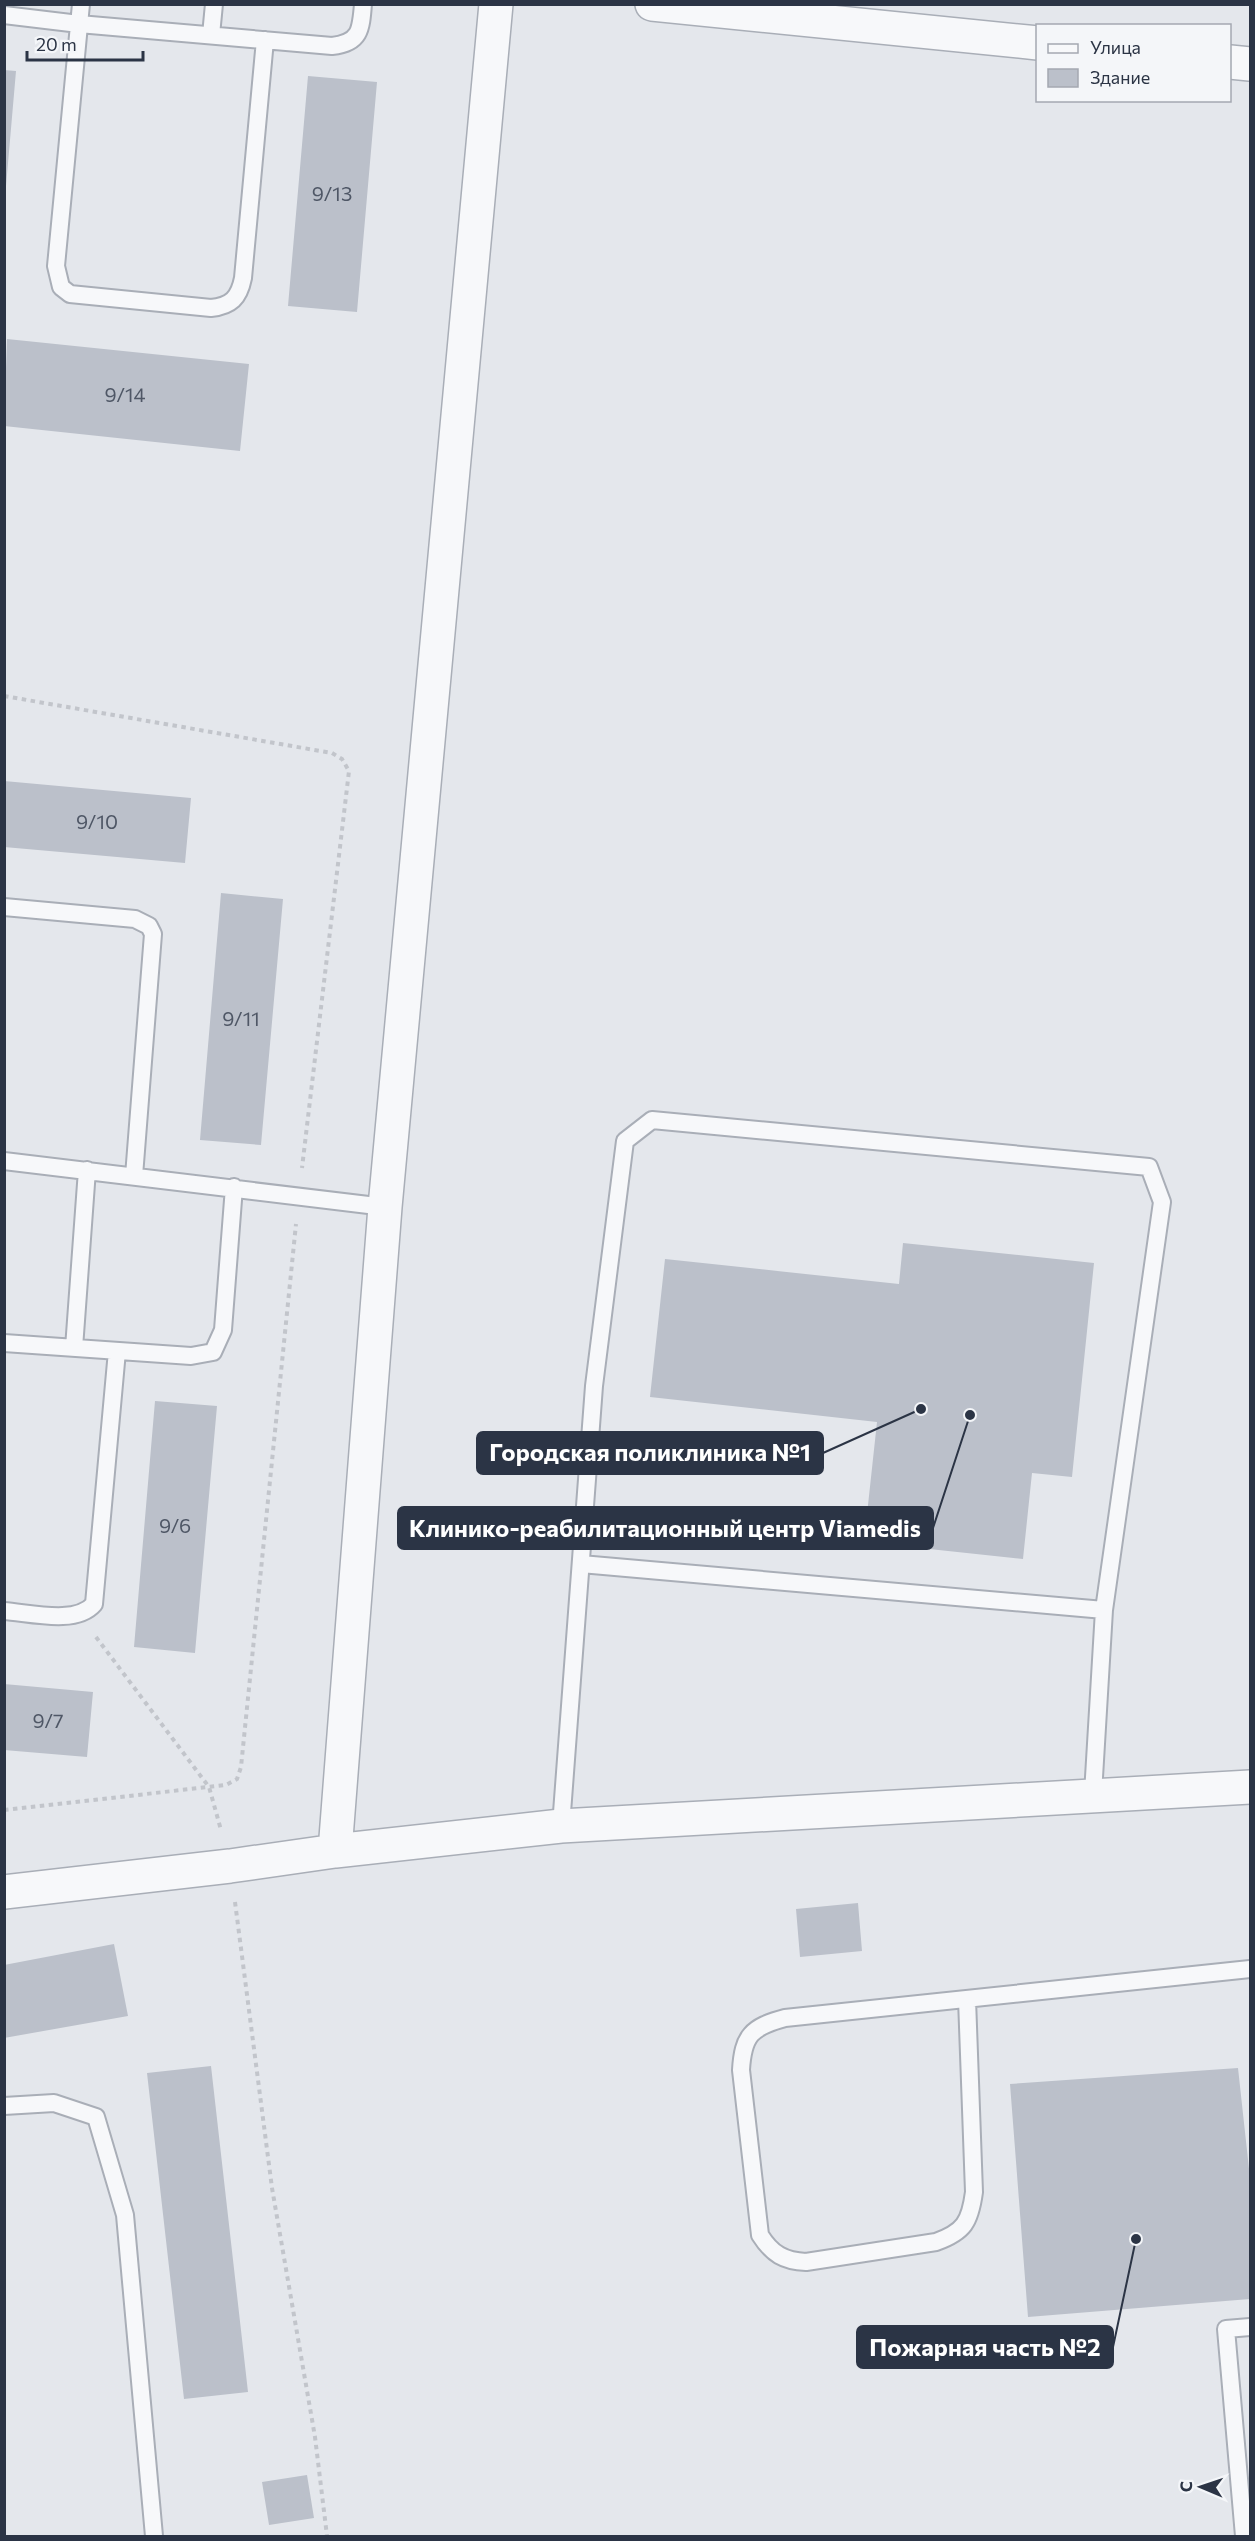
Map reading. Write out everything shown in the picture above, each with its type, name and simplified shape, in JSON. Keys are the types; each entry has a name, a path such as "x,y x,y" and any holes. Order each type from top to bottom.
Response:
{"street":[{"path":"335,1851 385,1207 496,4"},
{"path":"652,4 757,10 1036,43"},
{"path":"1231,62 1251,64"},
{"path":"4,1892 561,1826 1093,1794 1251,1787"}],"lane":[{"path":"81,4 56,266 61,287 70,294 211,308 224,307 234,301 240,290 265,40"},
{"path":"211,35 214,4"},
{"path":"4,15 79,24 332,46 344,45 353,41 359,33 363,4"},
{"path":"4,907 135,919 149,926 153,934 134,1176"},
{"path":"561,1826 594,1386 625,1141 652,1120 1149,1167 1162,1202 1104,1610 1093,1794"},
{"path":"4,1161 385,1207"},
{"path":"74,1348 87,1170"},
{"path":"4,1343 191,1356 213,1352 223,1330 234,1187"},
{"path":"4,1611 68,1616 79,1615 94,1604 117,1351"},
{"path":"581,1564 1104,1610"},
{"path":"967,1999 974,2192 972,2208 966,2222 954,2235 936,2242 806,2262 780,2257 768,2248 760,2235 741,2070 742,2053 748,2036 763,2024 785,2018 1251,1969"},
{"path":"4,2106 54,2103 96,2117 125,2215 154,2536"},
{"path":"1244,2536 1226,2329 1251,2326"}],"path":[{"path":"79,1615 209,1787 230,1866 272,2188 315,2437 327,2536"}],"building":[{"path":"4,70 16,71 6,186 4,186"},
{"path":"308,76 377,82 357,312 288,306"},
{"path":"7,339 249,364 240,451 4,426"},
{"path":"4,781 191,798 185,863 4,847"},
{"path":"221,893 283,899 261,1145 200,1140"},
{"path":"903,1243 1094,1263 1072,1477 1032,1473 1023,1559 864,1542 877,1422 650,1397 665,1259 899,1284"},
{"path":"155,1401 217,1406 195,1653 134,1647"},
{"path":"4,1684 93,1692 87,1757 4,1750"},
{"path":"858,1903 862,1951 800,1957 796,1909"},
{"path":"114,1944 128,2016 4,2038 4,1965"},
{"path":"211,2066 248,2392 184,2399 147,2073"},
{"path":"1238,2068 1250,2178 1250,2299 1028,2317 1010,2084"},
{"path":"307,2475 314,2518 269,2525 262,2482"}],"place":[{"name":"Городская поликлиника №1","path":"921,1409"},
{"name":"Клинико-реабилитационный центр Viamedis","path":"970,1415"},
{"name":"Пожарная часть №2","path":"1136,2239"}]}
